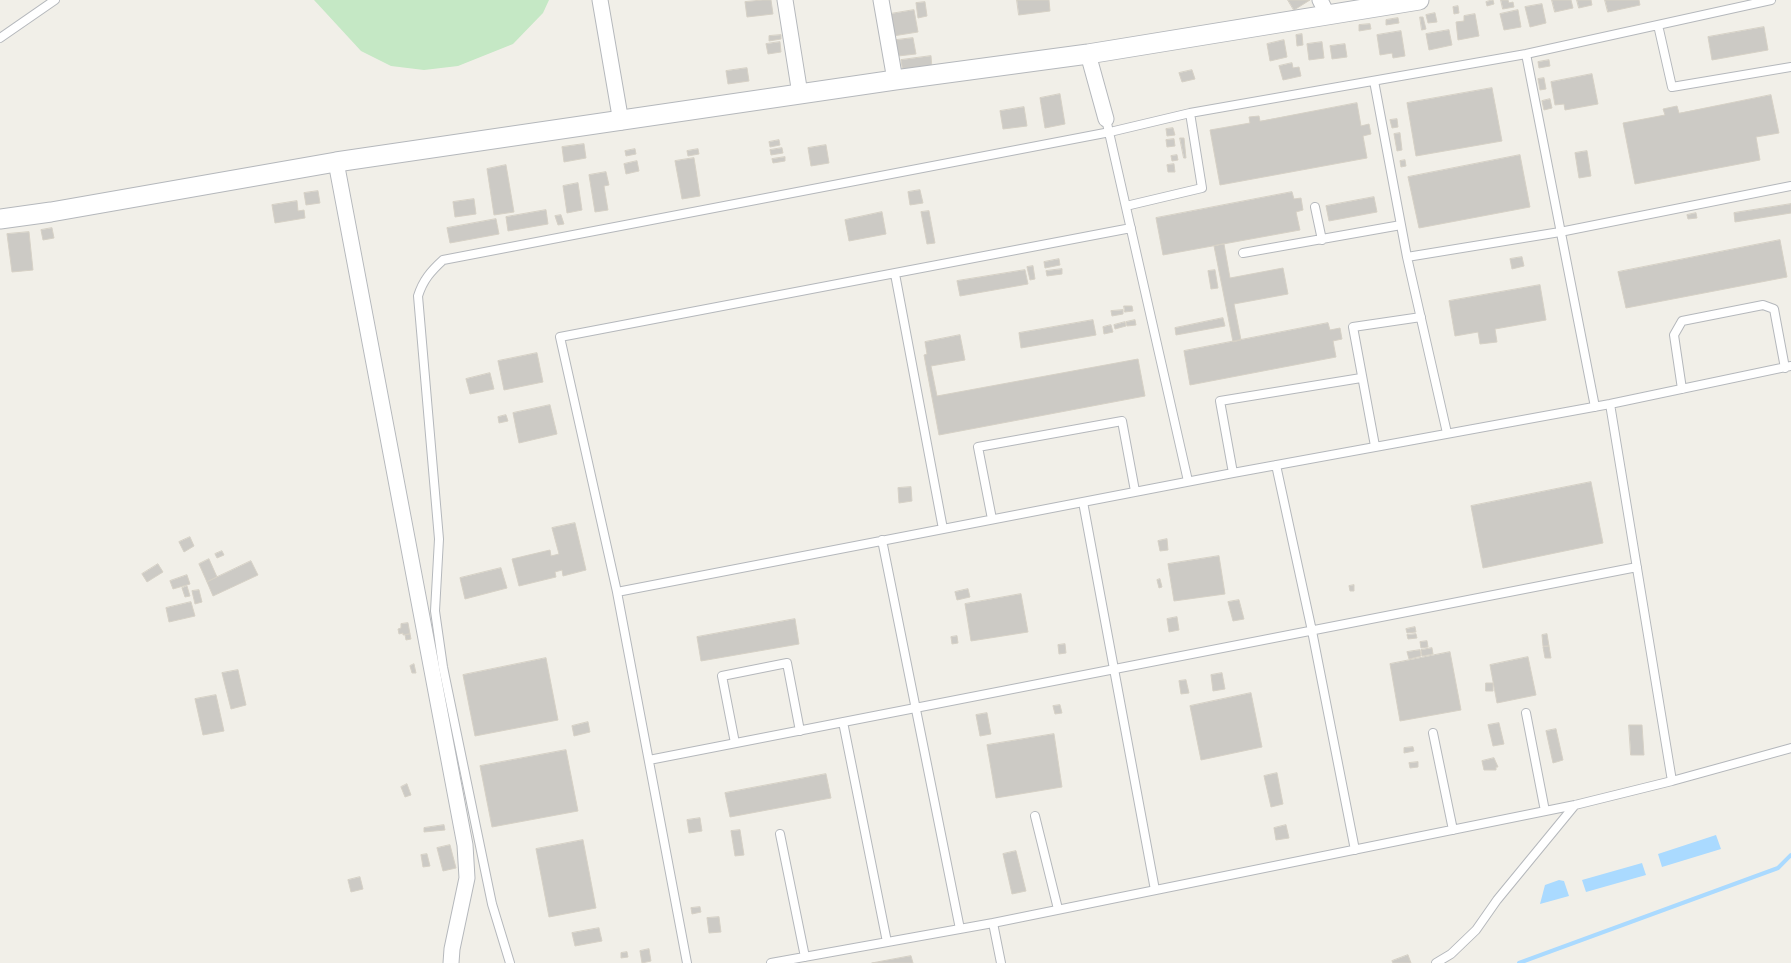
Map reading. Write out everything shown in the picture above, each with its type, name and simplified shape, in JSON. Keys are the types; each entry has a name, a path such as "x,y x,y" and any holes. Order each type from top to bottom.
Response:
{"street":[{"path":"600,0 621,122"},
{"path":"785,0 800,94"},
{"path":"881,0 895,80"},
{"path":"0,219 51,212 336,162 621,122 895,80 1088,54 1324,8 1419,0"},
{"path":"1088,54 1108,125"},
{"path":"336,162 465,845 467,878 452,949 451,963"}],"lane":[{"path":"0,38 55,0"},
{"path":"510,963 490,896 443,667 434,611 440,539 418,296 422,283 430,271 443,260 1108,125 1190,113 1526,54 1772,0"},
{"path":"1658,25 1672,87 1791,67"},
{"path":"1526,54 1594,407"},
{"path":"1374,81 1407,257 1447,434"},
{"path":"1126,206 1202,188 1190,113"},
{"path":"1108,125 1188,481"},
{"path":"1407,257 1560,232 1791,186"},
{"path":"1315,207 1322,240"},
{"path":"1243,253 1401,225"},
{"path":"688,963 617,592 560,337 1131,228"},
{"path":"895,274 943,529"},
{"path":"617,592 1233,472 1610,404 1788,367 1774,309 1763,305 1682,321 1674,335 1682,389"},
{"path":"1375,446 1353,327 1421,317"},
{"path":"1233,472 1220,401 1362,378"},
{"path":"1610,404 1672,781"},
{"path":"992,519 978,447 1122,421 1135,492"},
{"path":"1276,465 1312,631 1355,850"},
{"path":"1083,502 1156,890"},
{"path":"882,540 960,928"},
{"path":"649,760 1637,567"},
{"path":"734,743 722,676 787,664 800,730"},
{"path":"1526,713 1545,811"},
{"path":"843,722 888,942"},
{"path":"1434,733 1453,830"},
{"path":"771,963 993,923 1575,805 1672,781 1791,748"},
{"path":"1436,963 1451,954 1476,930 1497,900 1575,805"},
{"path":"1035,816 1058,909"},
{"path":"780,834 805,957"},
{"path":"993,923 1001,963"}],"green space":[{"path":"314,0 549,0 543,13 513,44 458,66 424,70 391,66 361,51"}],"water":[{"path":"1716,835 1721,849 1662,867 1658,854"},
{"path":"1642,863 1646,875 1586,892 1582,880"},
{"path":"1559,880 1564,881 1569,896 1540,904 1545,885"}],"building":[{"path":"771,0 773,14 747,17 745,2"},
{"path":"1017,0 1049,0 1050,11 1019,15"},
{"path":"1288,0 1310,0 1294,10"},
{"path":"1493,0 1494,4 1487,6 1486,2"},
{"path":"1501,0 1508,0 1509,3 1513,2 1514,7 1503,9"},
{"path":"1552,0 1571,0 1573,8 1555,12"},
{"path":"1577,0 1591,0 1592,5 1579,8"},
{"path":"1605,0 1639,0 1640,5 1608,12"},
{"path":"925,2 927,16 918,18 916,3"},
{"path":"1542,4 1546,23 1530,27 1525,7"},
{"path":"1458,6 1459,13 1454,14 1453,7"},
{"path":"914,10 918,32 893,36 890,14"},
{"path":"1518,10 1521,27 1504,30 1500,14"},
{"path":"1435,13 1437,22 1428,23 1426,15"},
{"path":"1475,14 1479,36 1458,40 1456,22 1464,21 1464,16"},
{"path":"1420,17 1423,17 1426,29 1422,30"},
{"path":"1398,18 1399,23 1386,25 1386,20"},
{"path":"1370,24 1371,29 1359,31 1359,25"},
{"path":"1764,27 1768,50 1712,60 1708,37"},
{"path":"1449,30 1452,45 1429,50 1426,34"},
{"path":"1401,31 1405,56 1393,58 1392,53 1380,55 1377,35"},
{"path":"1302,34 1303,45 1297,46 1296,35"},
{"path":"781,35 781,39 769,41 769,36"},
{"path":"913,38 916,54 898,56 896,40"},
{"path":"1284,40 1287,57 1270,61 1267,44"},
{"path":"780,42 781,52 768,54 766,44"},
{"path":"1322,42 1324,58 1309,60 1307,44"},
{"path":"1345,44 1347,57 1332,59 1330,46"},
{"path":"931,56 932,68 903,72 901,60"},
{"path":"1549,60 1550,66 1539,68 1538,62"},
{"path":"1292,63 1293,68 1299,67 1301,76 1283,80 1279,66"},
{"path":"747,68 749,81 728,84 726,71"},
{"path":"1192,70 1195,79 1182,82 1179,73"},
{"path":"1592,74 1598,104 1565,110 1564,104 1555,105 1551,82"},
{"path":"1544,78 1546,89 1540,90 1538,79"},
{"path":"1492,88 1502,141 1416,156 1407,103"},
{"path":"1060,94 1065,124 1045,128 1040,98"},
{"path":"1771,95 1779,133 1756,137 1760,160 1635,184 1623,123 1665,115 1663,109 1677,106 1679,113"},
{"path":"1550,99 1552,108 1544,110 1542,101"},
{"path":"1357,103 1361,126 1369,124 1371,134 1363,136 1367,158 1220,185 1210,130 1250,123 1249,117 1259,116 1260,121"},
{"path":"1024,107 1027,126 1003,129 1000,111"},
{"path":"1397,119 1398,127 1392,128 1390,120"},
{"path":"1173,128 1175,135 1167,136 1166,129"},
{"path":"1400,133 1402,150 1397,151 1394,134"},
{"path":"1180,138 1184,138 1186,158 1184,158"},
{"path":"1174,139 1175,146 1167,147 1166,140"},
{"path":"779,140 780,145 770,147 769,142"},
{"path":"584,144 586,158 564,162 562,147"},
{"path":"826,145 829,163 811,166 808,148"},
{"path":"782,148 783,153 771,155 770,150"},
{"path":"635,149 636,154 626,156 625,151"},
{"path":"698,149 699,154 688,156 687,151"},
{"path":"1587,151 1591,176 1579,178 1575,153"},
{"path":"1177,155 1178,160 1172,161 1171,156"},
{"path":"1520,155 1530,207 1419,228 1408,177"},
{"path":"785,157 785,161 773,163 772,159"},
{"path":"694,158 700,196 682,199 675,161"},
{"path":"1405,160 1406,166 1401,167 1400,161"},
{"path":"637,161 639,171 626,174 624,164"},
{"path":"1174,164 1175,172 1168,172 1167,165"},
{"path":"506,165 514,212 494,215 487,169"},
{"path":"606,172 609,185 604,186 608,210 595,212 589,175"},
{"path":"578,183 582,210 567,213 563,186"},
{"path":"920,190 923,203 910,205 908,192"},
{"path":"318,191 320,203 306,205 304,193"},
{"path":"1292,192 1294,199 1301,198 1303,210 1296,212 1300,230 1163,255 1156,218"},
{"path":"1374,197 1377,212 1329,221 1326,206"},
{"path":"474,199 476,214 455,217 453,202"},
{"path":"297,201 298,211 304,210 305,218 275,223 272,205"},
{"path":"1791,204 1791,213 1735,222 1734,213"},
{"path":"546,210 548,224 508,231 506,217"},
{"path":"929,211 935,243 927,244 921,212"},
{"path":"882,212 886,234 849,241 845,220"},
{"path":"1696,213 1697,218 1688,219 1687,215"},
{"path":"561,215 564,224 558,225 555,216"},
{"path":"496,219 499,234 450,243 447,228"},
{"path":"52,228 54,238 43,240 41,230"},
{"path":"29,232 33,270 12,272 7,234"},
{"path":"1780,240 1787,277 1626,308 1618,272"},
{"path":"1224,244 1230,278 1283,268 1288,294 1234,304 1241,340 1233,342 1214,246"},
{"path":"1522,257 1524,266 1512,269 1510,259"},
{"path":"1059,259 1060,265 1045,268 1044,262"},
{"path":"1033,266 1035,279 1030,280 1027,267"},
{"path":"1062,269 1062,274 1047,276 1046,271"},
{"path":"1025,270 1028,284 960,296 957,281"},
{"path":"1215,270 1218,288 1211,289 1208,271"},
{"path":"1540,285 1546,320 1495,329 1497,342 1480,344 1478,332 1455,336 1449,301"},
{"path":"1124,306 1132,306 1133,311 1125,312"},
{"path":"1123,310 1123,314 1112,316 1111,311"},
{"path":"1223,318 1225,326 1176,335 1175,328"},
{"path":"1093,320 1096,335 1021,348 1019,333"},
{"path":"1135,320 1136,325 1127,326 1126,322"},
{"path":"1125,322 1126,326 1115,329 1114,325"},
{"path":"1328,323 1330,330 1340,328 1342,339 1333,341 1336,357 1190,385 1184,351"},
{"path":"1111,325 1113,332 1104,334 1103,327"},
{"path":"960,335 965,360 931,366 937,396 1138,359 1145,396 939,435 924,355 927,354 925,342"},
{"path":"537,353 543,382 504,390 498,361"},
{"path":"490,373 494,389 470,394 466,379"},
{"path":"550,405 557,434 519,443 513,413"},
{"path":"506,415 508,421 499,423 498,417"},
{"path":"1591,482 1603,543 1483,568 1471,506"},
{"path":"911,487 912,501 899,503 898,488"},
{"path":"575,523 586,570 563,576 562,570 555,572 556,577 519,586 512,559 550,550 551,556 559,554 552,528"},
{"path":"190,537 194,546 184,552 179,542"},
{"path":"1167,539 1168,550 1160,551 1158,541"},
{"path":"222,551 224,555 217,558 215,554"},
{"path":"1219,556 1225,594 1174,601 1168,564"},
{"path":"209,559 217,577 207,582 199,564"},
{"path":"251,561 258,575 213,596 207,582"},
{"path":"158,564 163,572 147,582 142,574"},
{"path":"501,568 507,588 465,599 460,578"},
{"path":"187,575 190,584 173,589 170,581"},
{"path":"1160,579 1162,587 1159,588 1157,580"},
{"path":"1354,585 1354,591 1350,591 1349,586"},
{"path":"187,586 190,596 185,597 182,588"},
{"path":"968,589 970,597 957,600 955,592"},
{"path":"199,590 202,602 195,604 192,591"},
{"path":"1021,594 1028,632 971,641 965,604"},
{"path":"1239,600 1244,619 1233,621 1228,602"},
{"path":"191,602 195,616 169,622 166,608"},
{"path":"1177,617 1179,630 1169,632 1167,619"},
{"path":"795,619 799,644 701,661 697,637"},
{"path":"408,623 410,634 399,634 398,629 401,628 401,624"},
{"path":"1415,627 1416,632 1407,633 1406,629"},
{"path":"410,634 411,639 406,640 405,635"},
{"path":"1416,634 1417,638 1408,639 1407,635"},
{"path":"1547,634 1549,646 1543,646 1542,635"},
{"path":"957,636 958,643 952,644 951,637"},
{"path":"1427,641 1428,647 1421,648 1420,642"},
{"path":"1065,644 1066,653 1059,654 1058,645"},
{"path":"1549,646 1551,658 1545,658 1543,647"},
{"path":"1432,648 1433,654 1422,656 1421,650"},
{"path":"1420,650 1421,656 1409,659 1407,652"},
{"path":"1450,652 1461,710 1400,721 1390,664"},
{"path":"1528,657 1536,695 1497,703 1490,665"},
{"path":"546,658 558,720 475,736 463,675"},
{"path":"414,664 416,673 412,673 410,666"},
{"path":"238,670 246,705 231,709 222,673"},
{"path":"1222,673 1225,689 1213,691 1211,675"},
{"path":"1186,680 1189,693 1181,694 1179,681"},
{"path":"1486,683 1493,683 1493,691 1486,691"},
{"path":"1251,693 1262,747 1201,760 1190,706"},
{"path":"216,695 224,731 203,735 195,699"},
{"path":"1060,705 1062,713 1055,714 1053,706"},
{"path":"987,713 991,734 980,736 976,715"},
{"path":"588,722 590,732 574,736 572,726"},
{"path":"1499,723 1504,744 1493,746 1488,725"},
{"path":"1629,725 1642,725 1644,755 1631,755"},
{"path":"1556,729 1563,760 1553,763 1546,731"},
{"path":"1054,734 1062,787 996,798 987,745"},
{"path":"1413,747 1414,751 1404,753 1404,748"},
{"path":"566,750 578,811 492,827 480,766"},
{"path":"1494,758 1498,767 1496,767 1496,770 1484,770 1482,761"},
{"path":"1418,762 1418,767 1410,768 1409,763"},
{"path":"1277,773 1283,804 1271,807 1264,776"},
{"path":"826,774 831,798 730,817 725,793"},
{"path":"407,784 411,795 405,797 401,787"},
{"path":"700,818 702,831 689,833 687,820"},
{"path":"444,825 445,830 424,832 424,828"},
{"path":"1286,825 1289,838 1276,840 1274,828"},
{"path":"740,830 744,855 735,856 731,831"},
{"path":"583,840 596,908 549,917 536,849"},
{"path":"450,845 456,868 443,871 437,848"},
{"path":"1016,851 1026,891 1012,894 1003,854"},
{"path":"427,854 430,866 423,867 421,855"},
{"path":"360,877 363,889 351,892 348,880"},
{"path":"700,907 701,912 692,914 691,908"},
{"path":"719,917 721,932 709,933 707,918"},
{"path":"599,928 602,941 575,946 572,933"},
{"path":"649,949 651,961 642,963 640,951"},
{"path":"627,952 628,957 621,958 621,953"},
{"path":"1408,955 1411,963 1393,963 1392,961"},
{"path":"911,956 913,963 872,963"}],"waterway":[{"path":"1519,963 1778,868 1791,855"}]}
